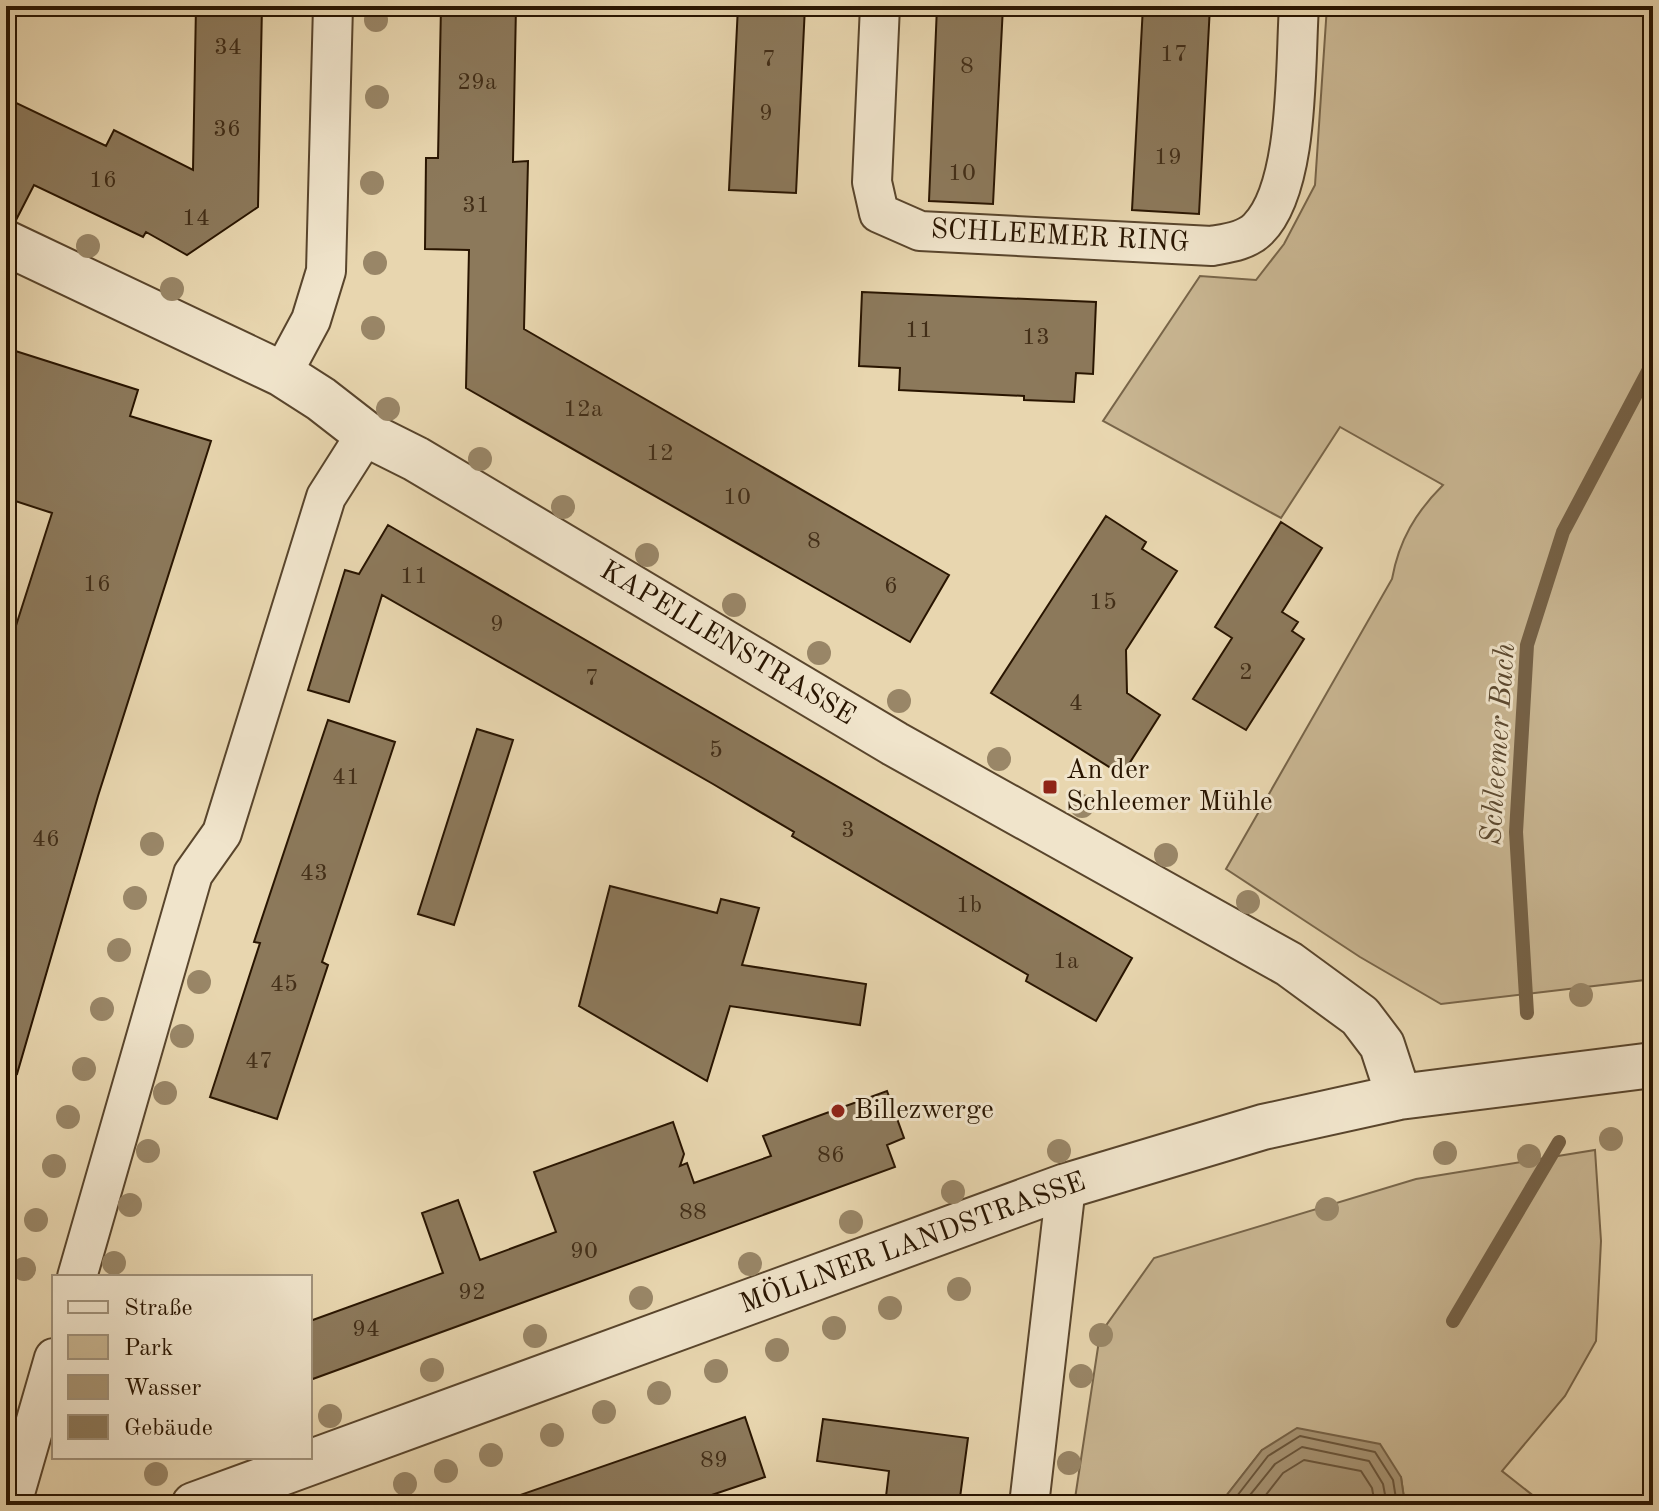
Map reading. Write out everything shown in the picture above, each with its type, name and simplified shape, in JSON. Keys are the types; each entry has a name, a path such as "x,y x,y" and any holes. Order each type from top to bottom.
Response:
{"street":[{"path":"282,374 311,320 326,271 333,6"},
{"name":"SCHLEEMER RING","path":"880,6 872,182 879,213 920,231 1212,246 1235,242 1255,232 1269,217 1280,191 1290,148 1299,6"},
{"name":"KAPELLENSTRASSE","path":"6,243 282,374 366,434 416,459 895,744 1289,964 1360,1016 1382,1045 1399,1097"},
{"path":"78,1275 193,874 222,833 326,497 366,434"},
{"name":"MÖLLNER LANDSTRASSE","path":"194,1505 1066,1186 1263,1127 1399,1097 1653,1065"},
{"path":"1029,1505 1066,1186"},
{"path":"15,1505 13,1500 52,1365"}],"green space":[{"path":"1327,6 1653,6 1653,979 1441,1004 1360,957 1226,869 1392,579 1410,528 1443,485 1340,427 1281,518 1103,421 1200,276 1256,280 1284,244 1315,185"},
{"path":"1595,1150 1601,1241 1596,1341 1565,1396 1502,1471 1545,1505 1405,1505 1401,1477 1262,1450 1219,1505 1074,1505 1100,1334 1154,1258 1416,1179"}],"water":[{"path":"1297,1428 1380,1444 1401,1477 1405,1505 1219,1505 1262,1450"}],"building":[{"path":"196,6 262,6 258,207 187,255 146,232 143,237 34,185 16,220 6,218 6,98 106,146 114,130 193,170"},
{"path":"441,6 516,6 513,162 528,161 524,329 949,575 910,642 466,388 469,250 425,249 426,158 438,158"},
{"path":"738,6 805,6 796,193 729,190"},
{"path":"937,6 1003,6 993,204 929,201"},
{"path":"1143,6 1210,6 1199,214 1132,210"},
{"path":"862,292 1096,302 1093,374 1076,373 1074,402 1024,400 1024,396 899,390 900,368 859,366"},
{"path":"6,348 138,390 130,416 211,441 98,796 17,1074 6,1072 6,657 52,513 6,498"},
{"path":"1106,516 1146,542 1142,549 1177,571 1126,650 1127,693 1160,715 1122,775 991,693"},
{"path":"1281,522 1322,548 1282,612 1298,622 1292,631 1304,639 1246,730 1193,699 1232,638 1215,627"},
{"path":"388,525 1132,958 1096,1021 1026,981 1028,975 792,836 794,832 382,595 349,702 308,690 345,570 359,574"},
{"path":"328,720 395,742 322,962 328,965 277,1119 210,1097 260,943 254,942"},
{"path":"477,729 513,740 454,925 418,914"},
{"path":"610,886 717,913 721,899 759,908 742,965 866,984 860,1025 730,1006 707,1081 579,1006"},
{"path":"887,1091 904,1138 887,1145 895,1167 312,1379 312,1320 443,1273 422,1213 458,1200 480,1260 556,1232 534,1172 673,1122 684,1154 680,1166 687,1163 694,1183 771,1156 763,1136"},
{"path":"745,1417 765,1477 682,1505 507,1505 506,1500"},
{"path":"823,1419 968,1438 959,1505 885,1505 889,1471 817,1461"}],"waterway":[{"name":"Schleemer Bach","path":"1527,1013 1516,832 1527,645 1563,532 1653,362"},
{"name":"Schleemer Bach","path":"1453,1321 1559,1142"}],"place":[{"name":"An der Schleemer Mühle","path":"1050,787"},
{"name":"Billezwerge","path":"838,1111"}]}
